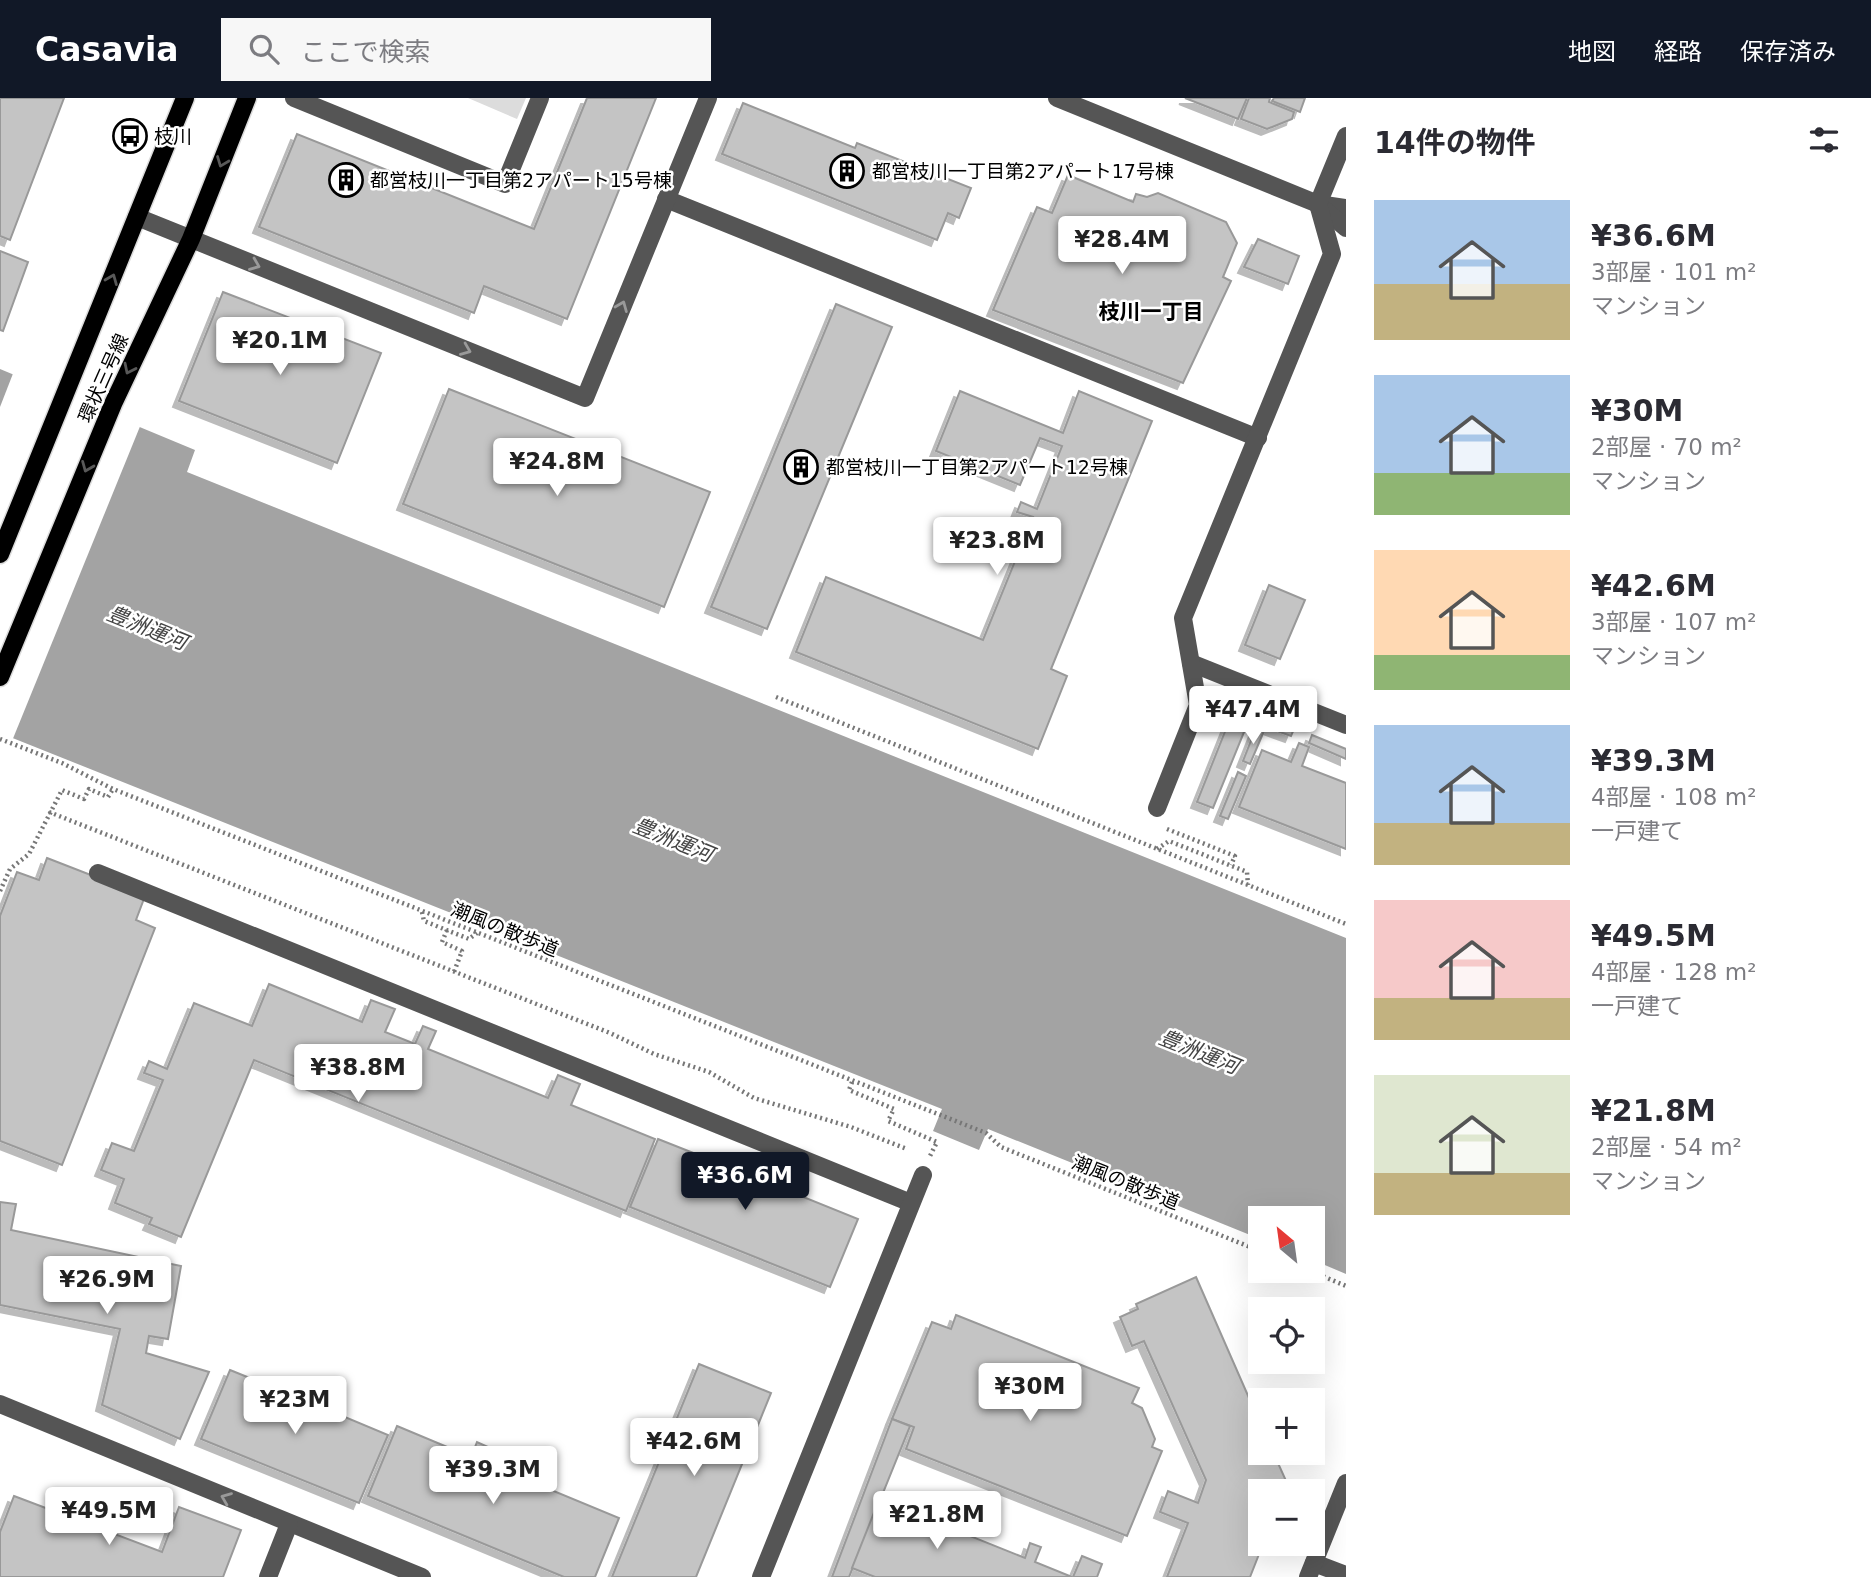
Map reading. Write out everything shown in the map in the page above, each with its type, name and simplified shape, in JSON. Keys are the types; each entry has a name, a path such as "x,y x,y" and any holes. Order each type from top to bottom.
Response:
{"main road":[{"name":"環状三号線","path":"0,554 186,98"},
{"name":"環状三号線","path":"0,677 113,404 191,239 247,98"}],"street":[{"path":"294,98 505,184 540,98"},
{"path":"137,217 585,398 708,98"},
{"path":"1057,98 1318,204 1346,208"},
{"path":"1157,807 1198,705 1183,618 1332,254 1318,204 1346,136"},
{"path":"666,199 1258,438"},
{"path":"1318,204 1346,228"},
{"path":"1191,663 1346,725"},
{"path":"98,873 911,1203"},
{"path":"761,1577 923,1175"},
{"path":"0,1404 422,1577"},
{"path":"1346,1483 1311,1570 1346,1575"},
{"path":"268,1577 289,1524"}],"path":[{"path":"776,697 1346,924"},
{"name":"潮風の散歩道","path":"0,739 62,763 113,789 986,1133 1001,1147 1248,1246"},
{"path":"0,891 10,869 29,854 48,812 62,790 84,799 89,789 108,797 113,789"},
{"path":"48,812 610,1033 654,1054 709,1072 754,1098 851,1127 907,1149"},
{"path":"1167,829 1235,856 1231,866"},
{"path":"1157,849 1169,841 1247,872 1248,885"},
{"path":"422,911 424,921 469,939 477,933"},
{"path":"447,930 442,943 462,951 454,972"},
{"path":"852,1082 849,1090 894,1109 888,1121 937,1142 930,1158"},
{"path":"1325,1277 1346,1286"}],"shaded area":[{"path":"468,98 526,98 517,119"}],"water":[{"name":"豊洲運河","path":"0,369 195,450 187,472 1346,938 1346,1274 1325,1265 1325,1206 1248,1206 1248,1234 988,1129 979,1150 933,1131 942,1109 0,733"}],"pier":[{"path":"14,371 141,424 12,741 0,737 0,407"}],"building":[{"path":"0,98 64,98 10,240 0,236"},
{"name":"都営枝川一丁目第2アパート15号棟","path":"587,98 656,98 567,319 484,286 474,313 259,227 297,134 534,229"},
{"path":"1185,98 1247,98 1238,119"},
{"path":"1249,98 1270,98 1269,102 1294,112 1292,119 1267,129 1241,119"},
{"path":"1274,98 1305,98 1300,112 1272,101"},
{"name":"都営枝川一丁目第2アパート17号棟","path":"743,103 855,148 857,143 971,188 959,218 948,213 937,240 722,154"},
{"path":"1068,175 1133,202 1136,194 1147,197 1158,193 1226,222 1237,243 1223,277 1231,281 1183,383 993,310 1037,207 1052,213"},
{"path":"1258,239 1299,256 1288,284 1244,267"},
{"path":"0,251 28,262 3,331 0,330"},
{"path":"223,292 381,353 337,463 179,401"},
{"name":"都営枝川一丁目第2アパート12号棟","path":"836,304 892,327 767,629 711,607"},
{"path":"449,389 710,492 664,607 403,504"},
{"path":"960,391 1063,433 1079,391 1152,421 1051,669 1067,676 1038,749 796,652 826,577 983,640 1033,517 1017,512 1021,502 1037,509 1062,446 1040,438 1020,485 936,451"},
{"path":"1269,585 1305,600 1280,659 1245,645"},
{"path":"1236,704 1253,710 1213,808 1197,802"},
{"path":"1272,720 1294,729 1291,736 1269,728"},
{"path":"1256,728 1264,731 1250,764 1243,761"},
{"path":"1312,735 1346,749 1346,759 1309,743"},
{"path":"1299,743 1309,747 1302,766 1346,783 1346,849 1239,807 1262,750 1291,762"},
{"path":"1238,772 1246,776 1228,819 1220,816"},
{"path":"47,858 145,896 136,920 155,928 62,1165 0,1141 0,916 17,872 39,880"},
{"path":"269,984 362,1022 371,1000 395,1009 385,1032 415,1044 423,1026 436,1031 428,1049 548,1098 558,1075 580,1084 571,1105 655,1139 626,1211 254,1060 181,1237 149,1224 152,1218 115,1203 124,1179 101,1170 112,1143 134,1151 163,1080 144,1073 149,1061 167,1069 194,1003 252,1026"},
{"path":"658,1139 764,1181 772,1162 784,1167 776,1186 858,1219 830,1287 630,1207"},
{"path":"0,1202 16,1204 11,1230 181,1266 168,1339 149,1336 146,1353 209,1372 180,1439 102,1405 120,1329 0,1305"},
{"path":"1196,1277 1248,1396 1248,1465 1279,1465 1285,1479 1248,1479 1248,1556 1258,1556 1250,1577 1167,1577 1188,1523 1160,1512 1168,1491 1198,1503 1206,1480 1144,1341 1132,1346 1120,1317 1138,1309 1136,1304"},
{"path":"956,1315 1139,1388 1132,1403 1142,1408 1155,1439 1152,1447 1162,1451 1127,1536 906,1449 914,1427 892,1419 932,1322 951,1329"},
{"path":"699,1364 771,1393 696,1577 612,1577"},
{"path":"230,1370 316,1405 323,1388 335,1393 328,1410 388,1435 359,1503 201,1439"},
{"path":"892,1419 910,1426 849,1577 832,1577"},
{"path":"397,1426 471,1457 477,1442 488,1447 481,1461 619,1518 595,1577 564,1577 368,1496"},
{"path":"14,1496 162,1552 179,1507 241,1530 223,1577 0,1577 0,1532"},
{"path":"879,1500 951,1529 957,1513 965,1517 960,1532 1025,1558 1030,1543 1041,1547 1035,1562 1072,1577 875,1577 852,1568"},
{"path":"1082,1556 1102,1564 1097,1577 1073,1577"}],"place":[{"name":"枝川","path":"130,136"},
{"name":"都営枝川一丁目第2アパート17号棟","path":"847,171"},
{"name":"都営枝川一丁目第2アパート15号棟","path":"346,180"},
{"name":"都営枝川一丁目第2アパート12号棟","path":"801,467"}],"district":[{"name":"枝川一丁目","path":"1151,312"}]}
